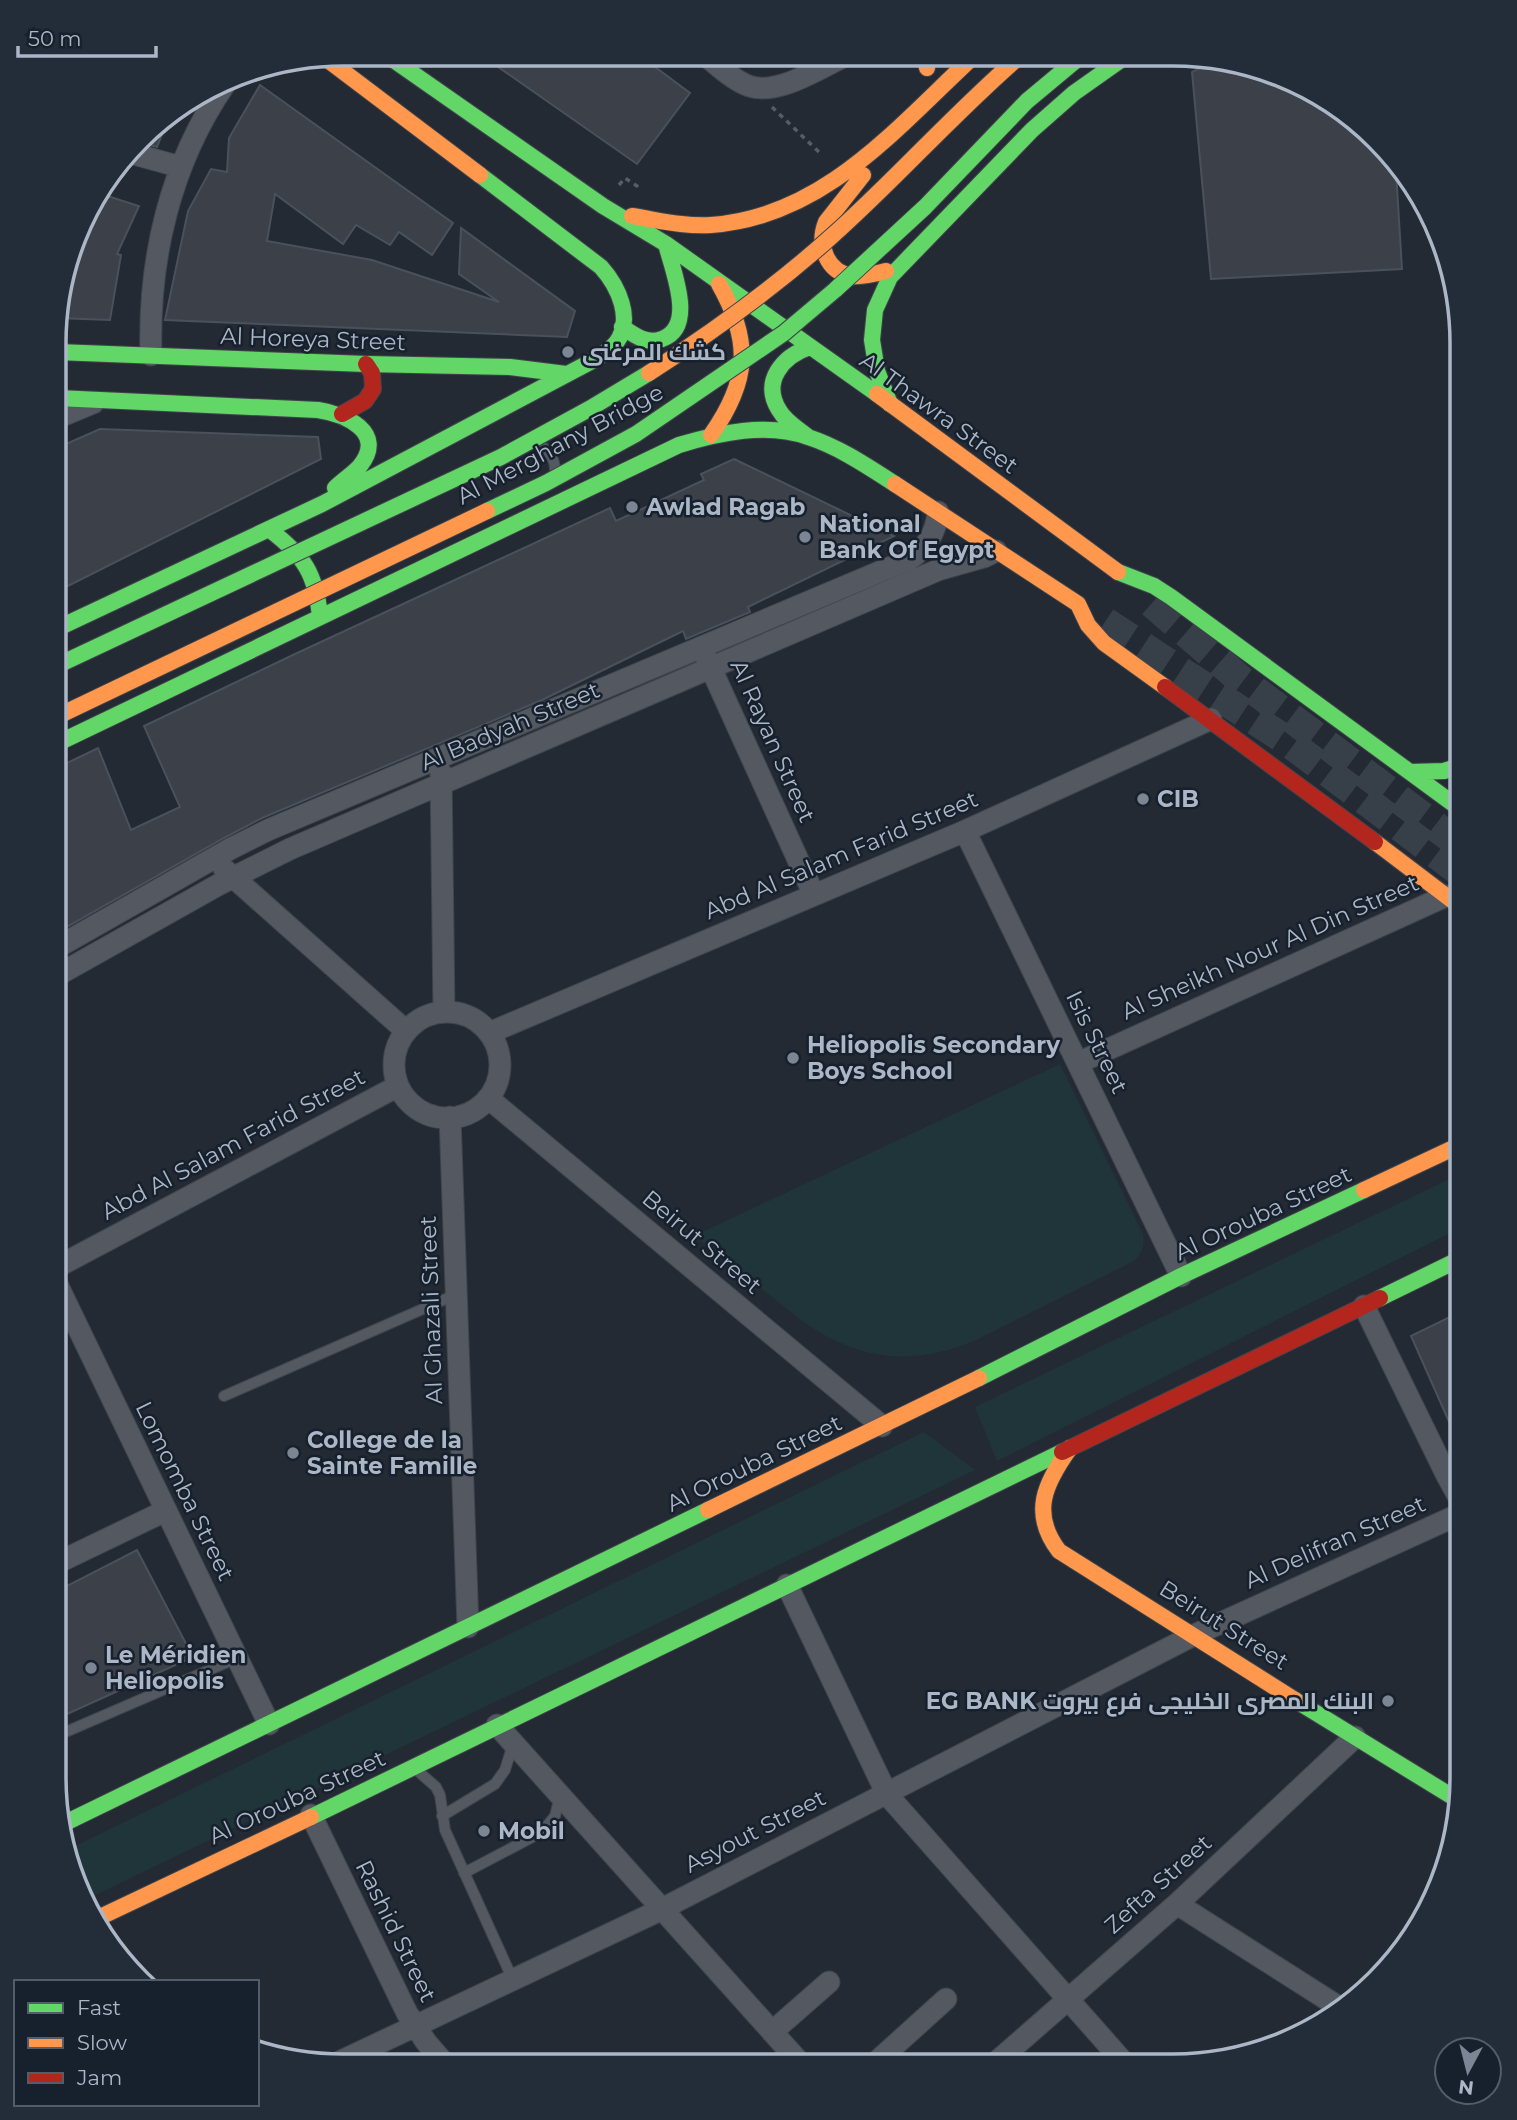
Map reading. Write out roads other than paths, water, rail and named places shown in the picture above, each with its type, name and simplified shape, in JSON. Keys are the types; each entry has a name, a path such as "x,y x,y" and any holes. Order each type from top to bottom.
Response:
{"main road":[{"path":"66,624 269,528 327,506 594,360 619,339 622,327 621,303 611,278 601,267 336,66"},
{"name":"Al Thawra Street","path":"402,66 616,213 666,244 1116,570 1144,581 1171,597 1450,802"},
{"path":"616,213 696,225 714,225 749,220 784,210 816,194 873,151 963,66"},
{"name":"Al Merghany Bridge","path":"66,661 501,457 566,423 649,373 729,319 801,263 879,192 971,99 1009,66"},
{"name":"Al Merghany Bridge","path":"66,712 546,483 679,406 784,333 843,284 925,207 1027,102 1069,66"},
{"path":"890,404 877,374 870,337 883,288 898,267 1031,130 1074,93 1112,66"},
{"path":"892,112 882,126 858,184 827,221 823,229 822,245 833,267 847,275 870,274 898,267"},
{"path":"622,327 639,339 654,342 669,336 679,323 680,306 666,244"},
{"path":"711,435 729,410 740,381 742,364 740,330 729,298 719,284"},
{"path":"807,436 780,413 772,388 780,363 793,352 810,347"},
{"name":"Al Horeya Street","path":"66,352 510,368 566,374"},
{"path":"342,414 366,402 373,391 374,379 366,364"},
{"path":"66,398 318,410 342,414 361,427 367,441 366,453 357,469 341,481 327,506"},
{"path":"66,739 679,445 711,435 760,430 807,436 857,458 1078,604 1088,625 1104,643 1211,719 1450,899"},
{"path":"269,528 292,545 309,566 318,591 320,617"},
{"path":"1410,772 1450,769"},
{"name":"Al Orouba Street","path":"70,1820 882,1426 1181,1276 1450,1150"},
{"name":"Al Orouba Street","path":"104,1915 310,1815 414,1768 1450,1264"},
{"name":"Beirut Street","path":"1070,1448 1052,1473 1044,1495 1042,1517 1052,1544 1192,1636 1450,1795"}],"street":[{"path":"719,66 740,82 762,89 785,84 824,66"},
{"path":"151,355 150,307 155,260 166,213 181,167 199,127 217,97"},
{"path":"140,156 181,167"},
{"path":"66,414 102,400"},
{"name":"Al Badyah Street","path":"66,942 268,830 910,559 930,540 936,527 938,512"},
{"name":"Al Badyah Street","path":"66,970 233,877 290,849 938,570 996,551"},
{"name":"Al Rayan Street","path":"702,646 814,895"},
{"name":"Abd Al Salam Farid Street","path":"489,1033 965,831 1211,719"},
{"path":"441,757 444,1012"},
{"name":"Isis Street","path":"965,831 1181,1276"},
{"path":"212,859 406,1031"},
{"name":"Al Sheikh Nour Al Din Street","path":"1078,1063 1450,904"},
{"path":"444,1012 469,1017 480,1024 494,1042 499,1061 497,1080 488,1098 471,1112 437,1117 425,1113 405,1097 395,1077 394,1057 400,1039 417,1021 444,1012"},
{"name":"Abd Al Salam Farid Street","path":"66,1262 398,1086"},
{"name":"Beirut Street","path":"488,1098 882,1426"},
{"name":"Al Ghazali Street","path":"450,1117 468,1627"},
{"name":"Lomomba Street","path":"66,1303 269,1724"},
{"path":"1364,1306 1450,1481"},
{"path":"66,1559 166,1511"},
{"name":"Al Delifran Street","path":"1192,1636 1450,1518"},
{"path":"787,1585 887,1792 900,1811 1116,2054"},
{"name":"Asyout Street","path":"356,2054 662,1909 1192,1636"},
{"path":"497,1726 792,2054"},
{"name":"Zefta Street","path":"1006,2054 1177,1904 1355,1737"},
{"name":"Rashid Street","path":"310,1815 415,2027 437,2054"},
{"path":"1177,1904 1333,2003"},
{"path":"772,2032 829,1982"},
{"path":"885,2054 946,1999"}],"lane":[{"path":"352,513 380,507 521,441 531,441 548,451 556,470 549,489 408,562"},
{"path":"351,604 365,585 383,574"},
{"path":"224,1396 457,1294"},
{"path":"66,1732 237,1658"},
{"path":"442,1816 495,1784 505,1770 513,1744"},
{"path":"414,1768 436,1787 440,1795 445,1830 513,1980"},
{"path":"464,1872 542,1832 555,1815 560,1796"}],"tunnel":[{"path":"1152,603 1241,680 1450,837"},
{"path":"1105,622 1287,741 1450,864"}],"place":[{"name":"كشك المرغنى","path":"568,352"},
{"name":"Awlad Ragab","path":"632,507"},
{"name":"National Bank Of Egypt","path":"805,537"},
{"name":"CIB","path":"1143,799"},
{"name":"Heliopolis Secondary Boys School","path":"793,1058"},
{"name":"College de la Sainte Famille","path":"293,1453"},
{"name":"Le Méridien Heliopolis","path":"91,1668"},
{"name":"EG BANK البنك المصرى الخليجى فرع بيروت","path":"1388,1701"},
{"name":"Mobil","path":"484,1831"}]}
